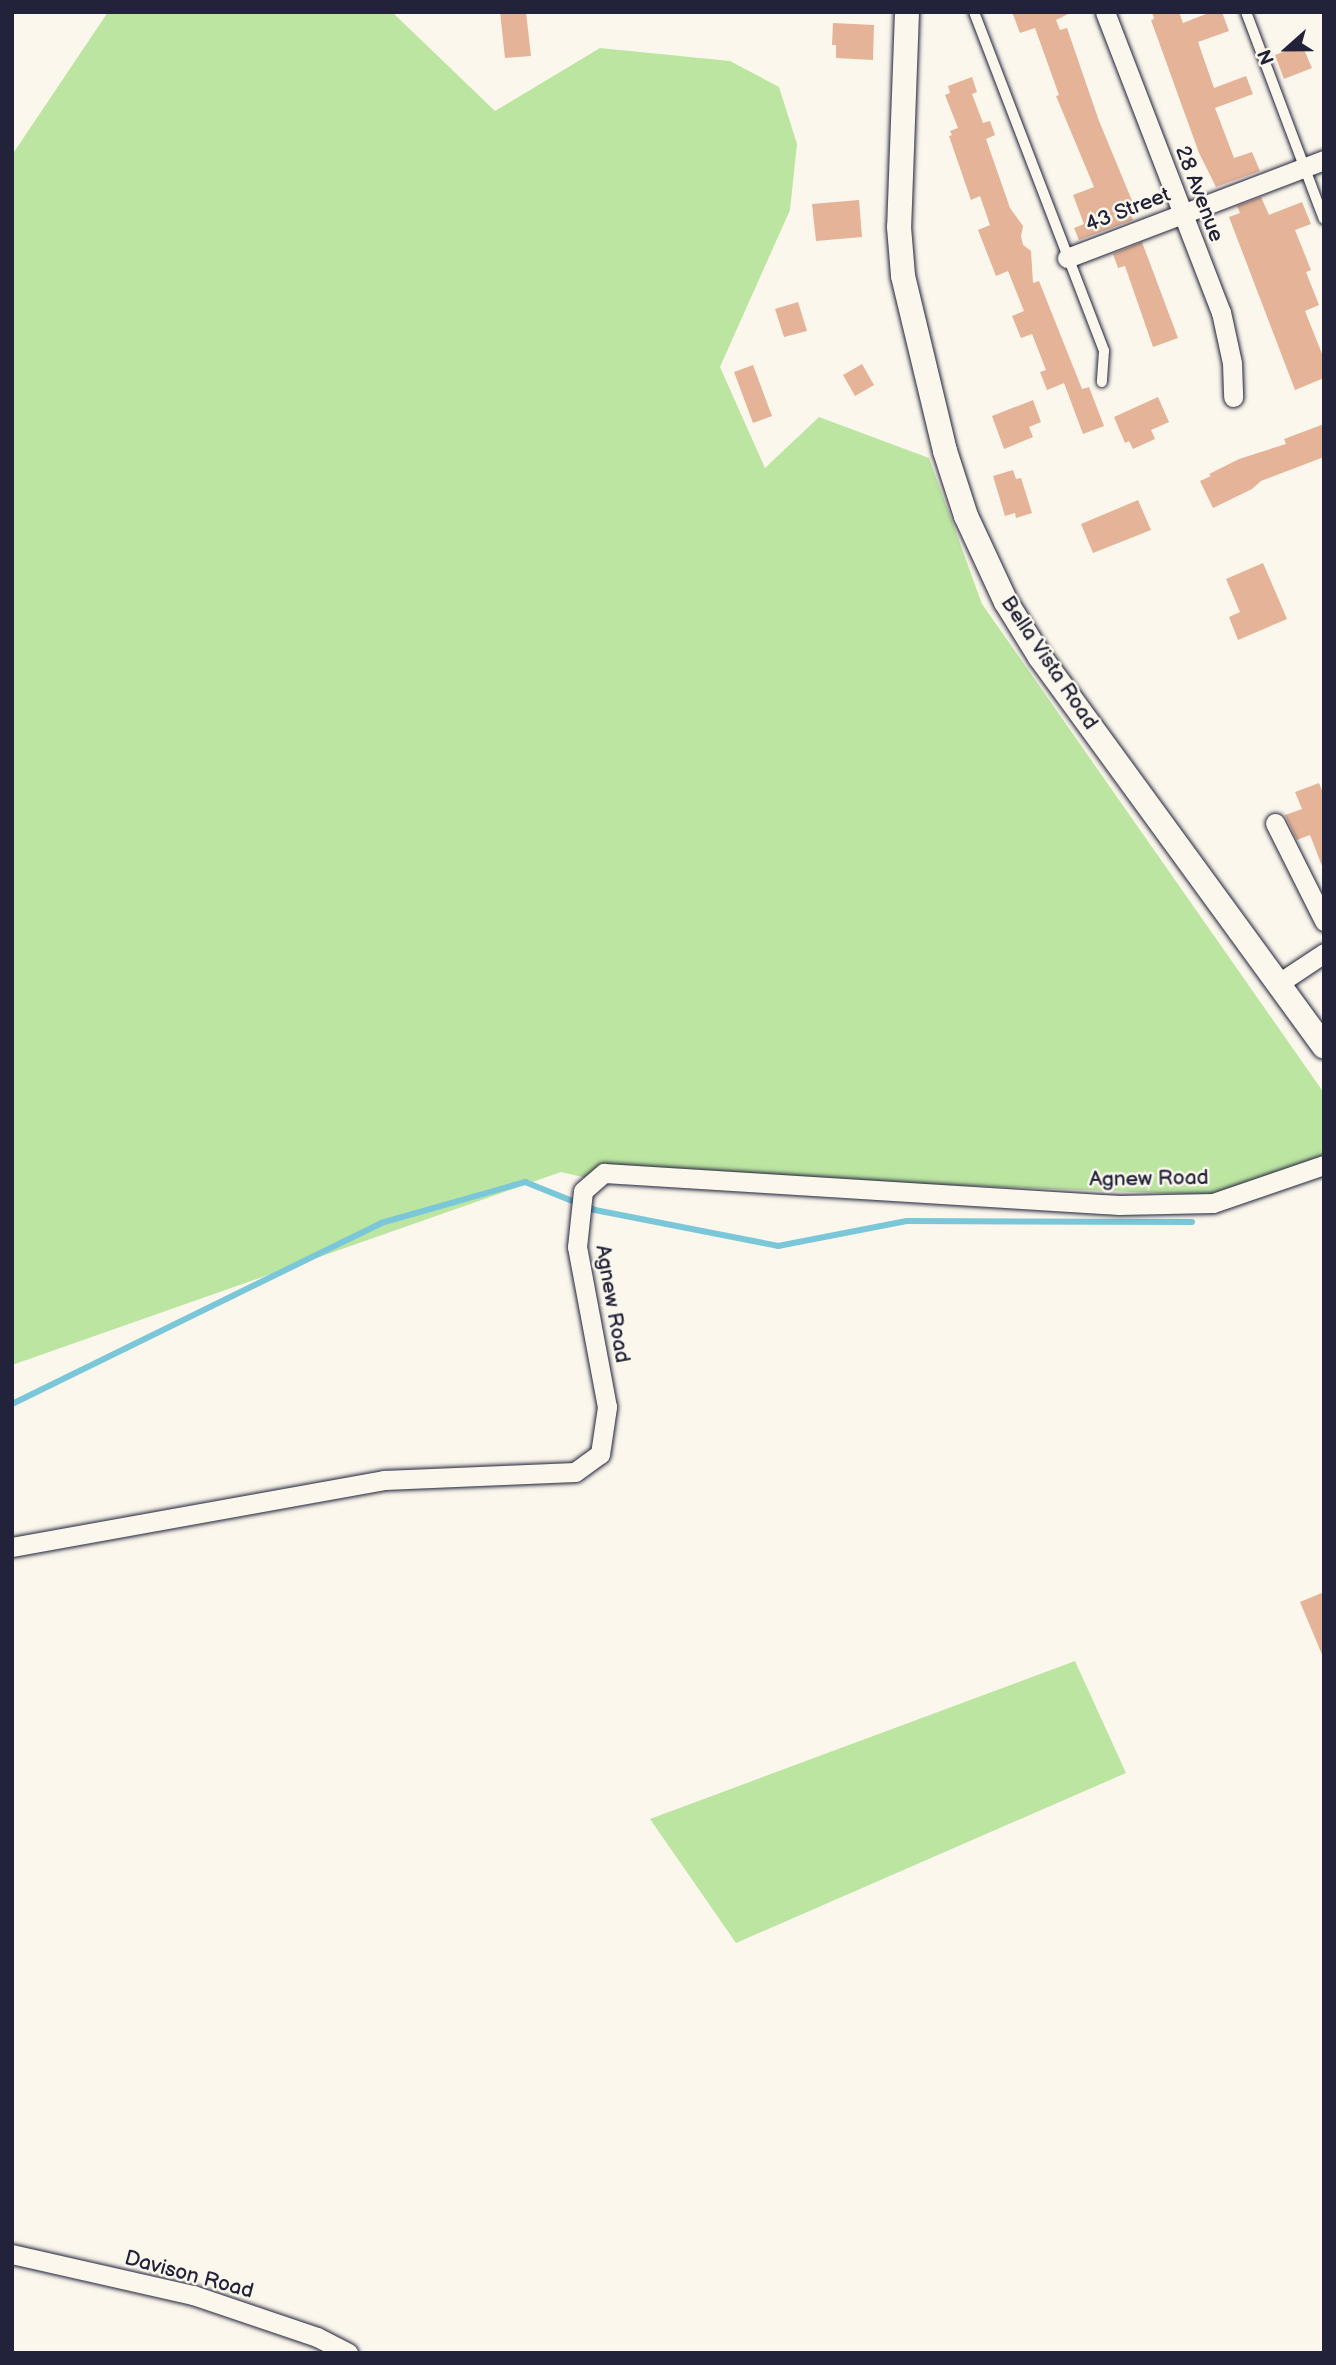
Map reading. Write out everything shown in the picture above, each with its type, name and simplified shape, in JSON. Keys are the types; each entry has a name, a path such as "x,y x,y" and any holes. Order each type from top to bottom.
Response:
{"street":[{"name":"Bella Vista Road","path":"908,12 900,250 911,319 945,451 966,516 1006,602 1040,657 1324,1046"},
{"name":"28 Avenue","path":"1105,12 1221,312 1232,363 1233,397"},
{"name":"43 Street","path":"1067,258 1324,160"},
{"path":"1275,823 1324,921"},
{"path":"1279,983 1324,953"},
{"name":"Agnew Road","path":"12,1547 384,1479 575,1472 600,1454 607,1407 577,1247 583,1191 604,1173 1119,1205 1213,1203 1324,1165"},
{"name":"Davison Road","path":"12,2255 193,2295 317,2337 348,2353"}],"lane":[{"path":"974,12 1104,351 1102,382"},
{"path":"1246,12 1324,219"}],"green space":[{"path":"108,12 392,12 495,111 600,48 730,61 779,87 797,144 790,210 720,367 765,468 819,417 929,458 982,604 1324,1093 1324,1165 1212,1195 602,1172 591,1179 561,1172 12,1365 12,155"},
{"path":"1075,1661 1126,1773 736,1943 650,1819"}],"building":[{"path":"500,12 526,12 531,56 505,58"},
{"path":"1012,12 1072,12 1056,20 1060,30 1067,28 1099,121 1133,203 1127,206 1133,220 1079,240 1074,228 1084,224 1073,195 1094,187 1056,96 1059,95 1035,28 1020,33"},
{"path":"1152,12 1179,12 1183,23 1211,12 1222,12 1229,31 1198,42 1214,88 1246,76 1253,94 1215,108 1234,158 1252,152 1260,171 1216,187 1199,153 1151,20 1154,19"},
{"path":"833,23 874,25 873,60 836,58 836,45 832,45"},
{"path":"1302,45 1312,68 1284,79 1275,55"},
{"path":"972,77 977,92 972,94 983,123 990,121 995,135 986,139 1010,208 1023,226 1023,245 1031,251 1033,283 1039,281 1082,389 1089,387 1104,426 1083,434 1064,383 1047,390 1040,372 1046,370 1032,334 1021,338 1012,316 1024,311 1008,271 996,276 978,230 990,225 980,196 971,200 949,136 952,135 950,131 958,128 945,95 950,93 948,86"},
{"path":"1261,197 1269,215 1302,202 1311,224 1295,230 1311,270 1306,272 1319,305 1305,311 1324,359 1324,378 1295,390 1229,217 1240,213 1237,206"},
{"path":"859,200 862,237 816,241 812,204"},
{"path":"1142,242 1178,338 1153,347 1125,266 1118,268 1113,254"},
{"path":"798,302 807,331 784,337 775,309"},
{"path":"862,364 874,385 855,396 843,375"},
{"path":"753,365 772,416 753,423 734,372"},
{"path":"1158,397 1169,422 1151,430 1155,439 1133,449 1129,441 1125,443 1114,417"},
{"path":"1033,400 1041,422 1029,427 1033,437 1004,449 992,416"},
{"path":"1324,424 1324,457 1261,481 1252,489 1213,508 1200,481 1211,476 1209,474 1239,459 1286,444 1284,439"},
{"path":"1013,470 1016,479 1021,478 1032,513 1016,518 1015,513 1005,516 993,476"},
{"path":"1138,500 1151,530 1093,553 1081,524"},
{"path":"1263,563 1287,619 1238,640 1229,617 1240,612 1226,579"},
{"path":"1319,783 1324,795 1322,866 1310,835 1297,840 1285,815 1302,809 1295,792"},
{"path":"1324,1592 1324,1657 1323,1657 1300,1602"}],"waterway":[{"path":"12,1404 381,1223 525,1182 595,1210 778,1246 907,1221 1192,1222"}]}
